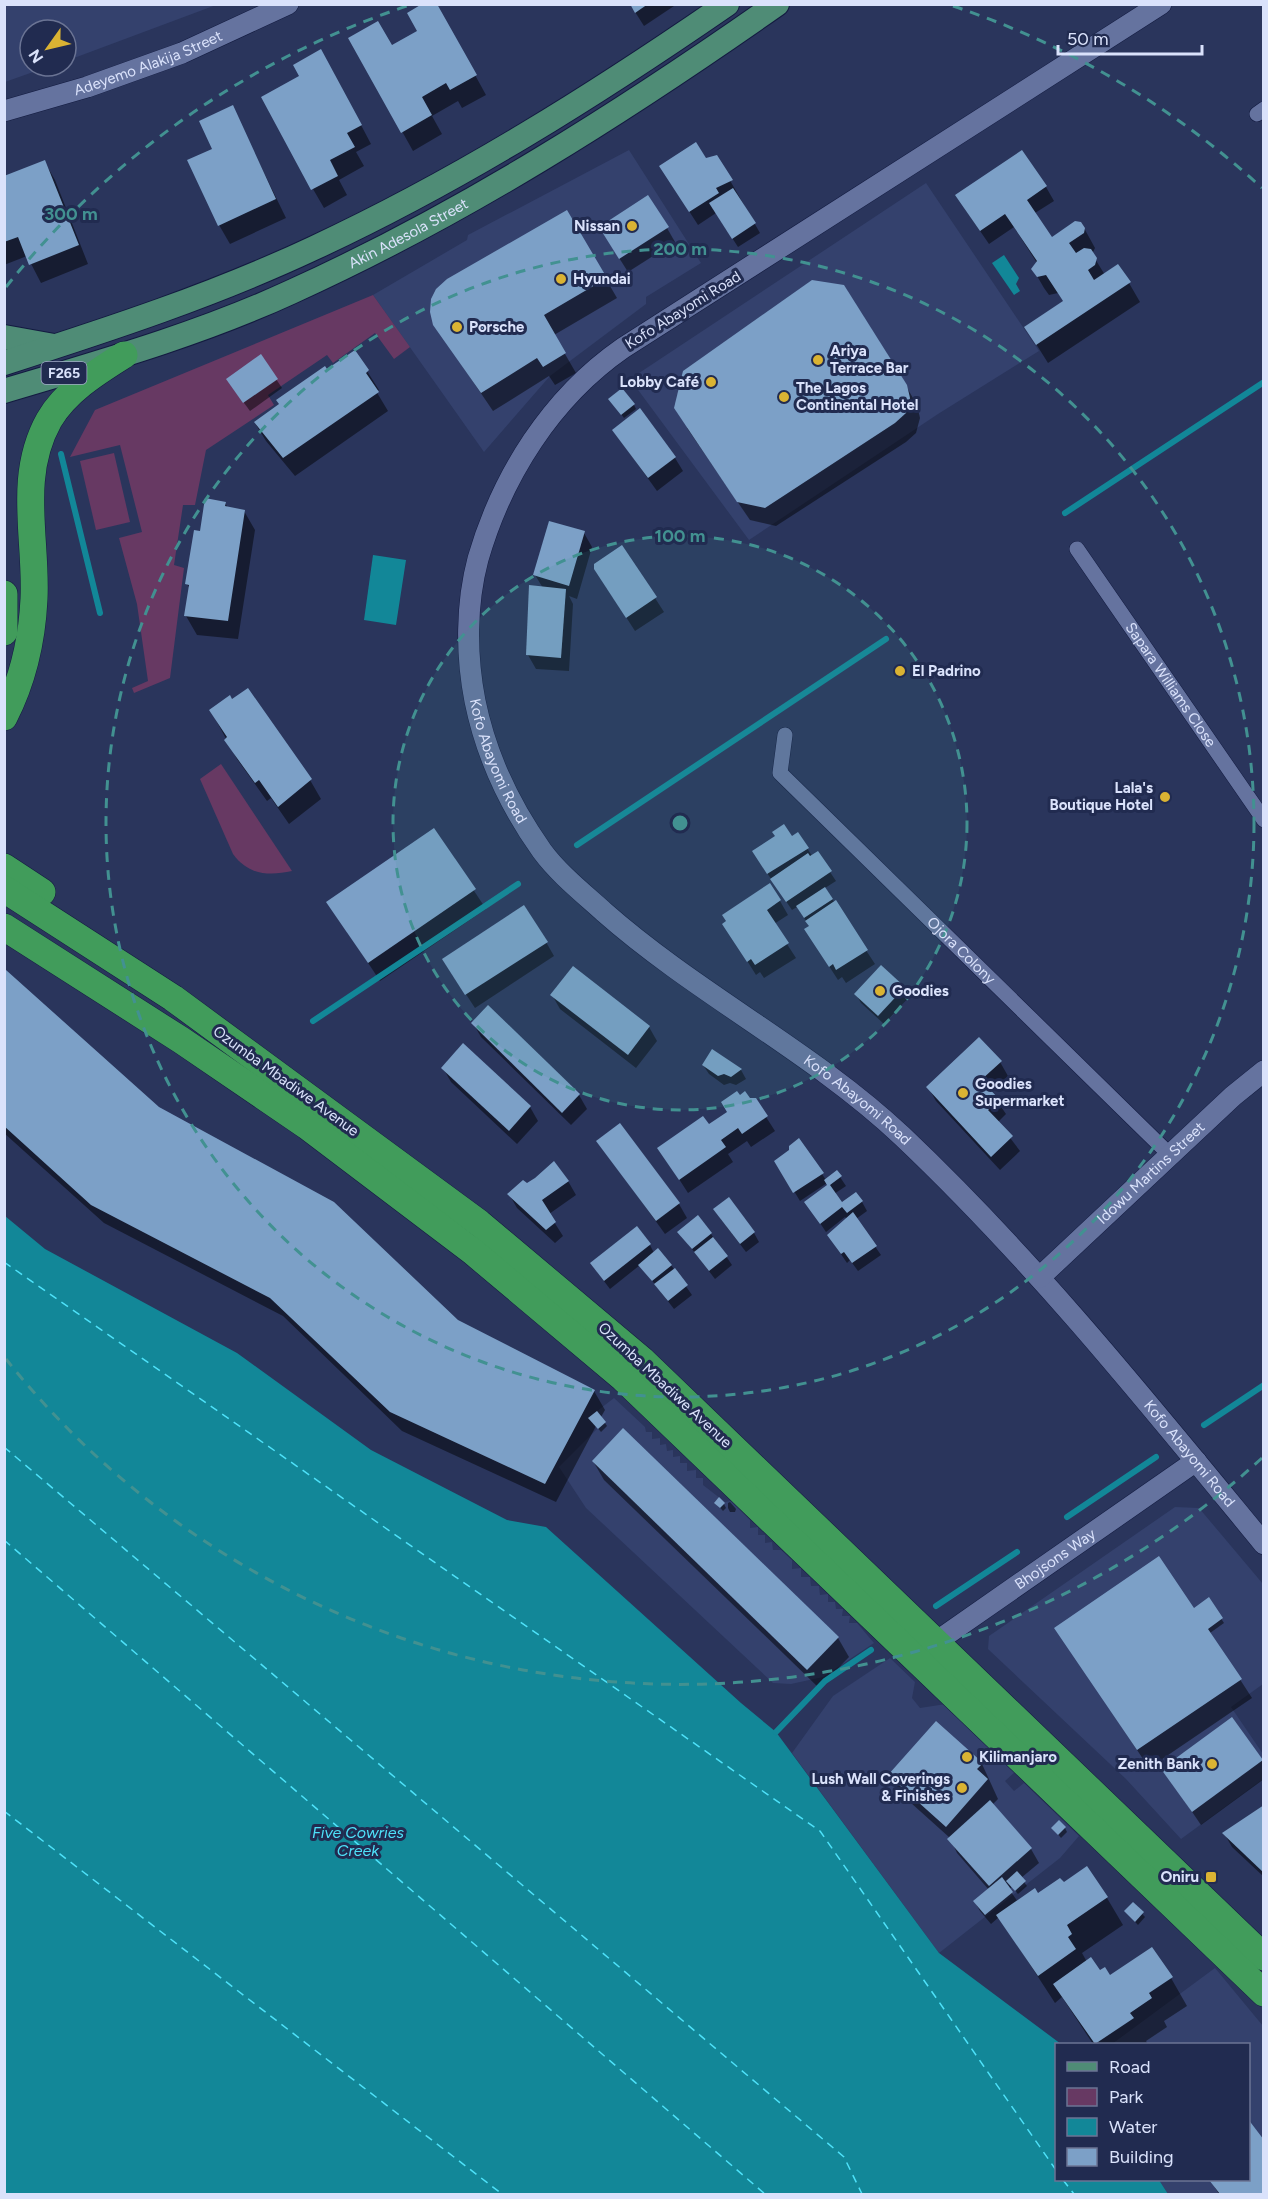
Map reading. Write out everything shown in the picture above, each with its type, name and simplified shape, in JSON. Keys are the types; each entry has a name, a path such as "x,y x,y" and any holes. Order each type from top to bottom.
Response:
{"highway":[{"path":"4,717 19,688 29,648 34,598 30,480 41,438 50,419 78,388 124,355"},
{"path":"4,594 4,632"},
{"path":"4,867 88,924 174,998"},
{"name":"Ozumba Mbadiwe Avenue","path":"4,889 174,998 479,1222 642,1360 1263,1993"},
{"name":"Ozumba Mbadiwe Avenue","path":"4,927 181,1040 298,1119 472,1251 623,1378 1263,1957"}],"main road":[{"name":"Akin Adesola Street","path":"4,363 216,291 369,222 569,110 728,4"},
{"name":"Akin Adesola Street","path":"4,391 124,355 253,309 405,235 579,138 777,4"},
{"path":"4,337 56,346"}],"street":[{"name":"Adeyemo Alakija Street","path":"4,111 87,87 182,53 288,4"},
{"name":"Kofo Abayomi Road","path":"1161,4 601,363 574,388 556,411 525,452 503,491 486,534 474,575 468,642 471,682 479,722 494,765 508,795 544,854 635,939 852,1094 897,1132 995,1227 1040,1277 1263,1544"},
{"name":"Sapara Williams Close","path":"1077,549 1263,820"},
{"name":"Ojora Colony","path":"785,735 780,773 1170,1155"},
{"name":"Idowu Martins Street","path":"1040,1277 1233,1096 1263,1071"},
{"name":"Bhojsons Way","path":"927,1651 1196,1461"}],"shaded area":[{"path":"5,4 216,5 78,57 78,18 18,18 18,77 5,82"},
{"path":"629,150 701,263 646,297 646,304 550,376 484,452 373,295 467,240 468,235"},
{"name":"The Lagos Continental Hotel","path":"926,183 1039,351 938,414 749,540 630,379"},
{"path":"614,1398 645,1427 646,1432 652,1432 652,1439 660,1438 660,1445 666,1444 667,1451 673,1450 673,1457 680,1456 680,1463 687,1463 687,1471 696,1470 696,1478 703,1478 703,1485 725,1502 731,1501 750,1520 750,1528 758,1527 758,1535 765,1535 765,1543 772,1542 773,1550 781,1550 792,1560 792,1569 801,1568 801,1577 810,1577 811,1586 819,1586 820,1595 828,1594 828,1602 835,1602 836,1609 843,1609 842,1616 850,1616 849,1623 857,1623 874,1643 823,1677 791,1684 773,1683 586,1508 559,1467 597,1429 588,1418"},
{"path":"1175,1507 1199,1508 1263,1584 1263,1684 1231,1707 1263,1754 1263,1779 1181,1839 1126,1779 988,1649 989,1636"},
{"path":"890,1658 915,1682 912,1698 920,1708 946,1704 1016,1771 1005,1781 1014,1791 1024,1783 1079,1836 1060,1858 939,1953 792,1753 833,1696"},
{"path":"1215,1968 1263,2026 1263,2194 1168,2194 1160,2181 1250,2181 1250,2043 1113,2043"}],"green space":[{"path":"373,295 410,347 394,359 375,333 333,363 327,355 268,395 274,405 206,450 195,505 183,505 174,565 184,568 170,678 134,693 132,688 148,681 137,604 119,538 142,532 120,445 70,457 95,410"},
{"path":"114,453 130,522 96,530 80,461"},
{"path":"221,764 292,871 267,873 252,870 233,854 200,779"}],"water":[{"path":"1004,255 1019,278 1016,284 1020,291 1014,295 992,263"},
{"path":"373,555 406,560 396,625 364,620"},
{"name":"Five Cowries Creek","path":"5,1216 45,1249 237,1353 371,1450 507,1520 546,1527 776,1732 939,1953 1060,2043 1055,2043 1055,2181 1160,2181 1168,2194 5,2194"}],"building":[{"path":"422,4 437,4 477,75 450,90 446,83 422,97 432,115 401,133 348,38 378,21 392,45 417,31 407,13"},
{"path":"630,4 648,4 635,13"},
{"path":"321,49 362,125 347,133 355,147 330,160 338,176 311,190 261,97 299,76 293,65"},
{"path":"233,105 276,199 218,226 187,160 212,149 199,121"},
{"path":"696,142 706,158 717,155 733,180 716,188 719,193 689,212 659,166"},
{"path":"1022,150 1047,186 1027,200 1052,237 1075,221 1081,222 1085,228 1084,233 1069,243 1076,253 1084,248 1091,249 1097,258 1095,265 1088,270 1094,280 1118,264 1131,282 1036,345 1024,327 1063,301 1046,275 1037,277 1031,269 1037,261 1005,214 980,231 955,195"},
{"path":"45,160 79,245 29,265 18,237 4,242 4,176"},
{"path":"733,188 756,223 732,239 709,203"},
{"path":"648,195 669,227 619,259 599,227"},
{"path":"567,210 607,278 544,315 566,353 543,367 537,358 481,393 433,325 430,312 431,299 436,289 447,279"},
{"name":"The Lagos Continental Hotel","path":"812,280 844,285 907,385 910,398 906,413 895,423 765,508 737,502 674,408 683,371"},
{"path":"355,350 369,370 366,373 379,392 283,458 254,422 279,404 276,400 325,366 327,369"},
{"path":"261,354 278,379 243,403 226,379"},
{"path":"622,388 635,404 621,415 608,399"},
{"path":"640,408 676,457 648,478 612,430"},
{"path":"205,498 226,502 225,506 245,510 228,621 184,616 189,585 185,584 194,530 200,531"},
{"path":"549,521 585,531 569,586 533,575"},
{"path":"622,545 657,597 626,618 594,569 594,564"},
{"path":"529,585 566,589 561,658 526,655"},
{"path":"248,688 312,779 278,807 259,780 255,783 224,740 227,737 209,710 230,695 232,699"},
{"path":"784,824 792,836 798,832 809,848 767,874 752,851 775,836 772,832"},
{"path":"434,828 476,889 368,963 326,902"},
{"path":"818,851 832,871 786,902 770,879 808,853 810,856"},
{"path":"770,883 781,900 767,910 789,943 755,965 751,959 747,962 722,924 726,921 722,915"},
{"path":"825,887 833,899 804,918 796,906"},
{"path":"836,900 868,950 836,970 833,964 829,967 804,929 809,926 805,921"},
{"path":"524,905 548,942 465,995 442,959"},
{"name":"Goodies","path":"881,965 905,987 878,1016 854,994"},
{"path":"573,966 650,1026 628,1055 550,995"},
{"path":"6,970 159,1107 334,1202 458,1320 595,1390 545,1484 390,1412 270,1298 91,1205 4,1126"},
{"path":"488,1005 580,1094 562,1113 471,1023"},
{"name":"Goodies Supermarket","path":"979,1037 1002,1061 981,1080 999,1099 988,1110 1013,1136 991,1157 926,1087"},
{"path":"463,1043 531,1106 509,1131 441,1068"},
{"path":"712,1049 742,1069 731,1077 724,1074 718,1076 702,1065"},
{"path":"737,1091 740,1095 745,1091 750,1098 756,1098 768,1116 742,1134 738,1128 721,1140 726,1147 679,1180 657,1148 703,1116 709,1124 727,1112 721,1102"},
{"path":"620,1123 680,1203 656,1221 596,1141"},
{"path":"799,1138 824,1173 793,1193 774,1161 789,1150 789,1146"},
{"path":"554,1161 569,1181 542,1200 556,1222 546,1230 507,1194 523,1180 527,1183 535,1178"},
{"path":"837,1170 842,1176 830,1185 842,1202 856,1192 863,1201 847,1213 842,1207 820,1224 804,1202 827,1185 824,1180"},
{"path":"729,1197 755,1232 740,1244 713,1209"},
{"path":"853,1212 877,1246 852,1263 844,1252 841,1254 827,1235"},
{"path":"698,1215 712,1233 692,1249 677,1232"},
{"path":"637,1226 651,1244 604,1281 590,1263"},
{"path":"713,1237 728,1256 709,1271 694,1252"},
{"path":"658,1248 672,1265 652,1281 638,1265"},
{"path":"675,1268 688,1285 668,1301 654,1284"},
{"path":"597,1411 606,1422 598,1429 588,1418"},
{"path":"623,1428 839,1637 807,1670 592,1461"},
{"path":"719,1497 725,1503 720,1508 714,1503"},
{"path":"1159,1556 1194,1608 1209,1597 1223,1618 1208,1629 1242,1679 1137,1750 1054,1628"},
{"name":"Zenith Bank","path":"1232,1717 1263,1760 1192,1812 1161,1769"},
{"path":"936,1721 983,1763 977,1769 988,1779 946,1827 888,1775"},
{"path":"990,1800 1032,1848 989,1886 947,1839"},
{"path":"1264,1805 1264,1873 1222,1833"},
{"path":"1059,1820 1066,1827 1058,1835 1051,1828"},
{"path":"1087,1866 1108,1897 1067,1925 1072,1934 1068,1937 1076,1949 1038,1976 996,1915 1035,1888 1038,1893 1060,1878 1064,1882"},
{"path":"1017,1871 1026,1881 1015,1891 1006,1881"},
{"path":"1002,1877 1013,1892 985,1915 973,1901"},
{"path":"1133,1902 1144,1912 1135,1922 1124,1911"},
{"path":"1152,1947 1173,1977 1149,1993 1152,1998 1130,2013 1134,2018 1094,2043 1053,1984 1091,1957 1100,1970 1105,1967 1110,1975"},
{"path":"1250,2122 1264,2140 1264,2194 1220,2194 1210,2181 1250,2181"}],"waterway":[{"path":"1065,513 1264,382"},
{"path":"61,454 100,613"},
{"path":"577,845 886,639"},
{"path":"313,1021 518,884"},
{"path":"1204,1425 1264,1385"},
{"path":"1067,1517 1156,1457"},
{"path":"936,1606 1017,1552"},
{"path":"776,1732 825,1681 871,1650"}],"ferry route":[{"path":"4,1262 820,1831 1055,2169"},
{"path":"4,1447 844,2157 862,2194"},
{"path":"4,1540 765,2194"},
{"path":"4,1811 502,2194"},
{"path":"1064,2181 1074,2194"}],"place":[{"name":"Nissan","path":"632,226"},
{"name":"Hyundai","path":"561,279"},
{"name":"Porsche","path":"457,327"},
{"name":"Ariya Terrace Bar","path":"818,360"},
{"name":"Lobby Café","path":"711,382"},
{"name":"The Lagos Continental Hotel","path":"784,397"},
{"name":"El Padrino","path":"900,671"},
{"name":"Lala's Boutique Hotel","path":"1165,797"},
{"name":"Goodies","path":"880,991"},
{"name":"Goodies Supermarket","path":"963,1093"},
{"name":"Kilimanjaro","path":"967,1757"},
{"name":"Zenith Bank","path":"1212,1764"},
{"name":"Lush Wall Coverings & Finishes","path":"962,1788"},
{"name":"Oniru","path":"1211,1877"}]}
